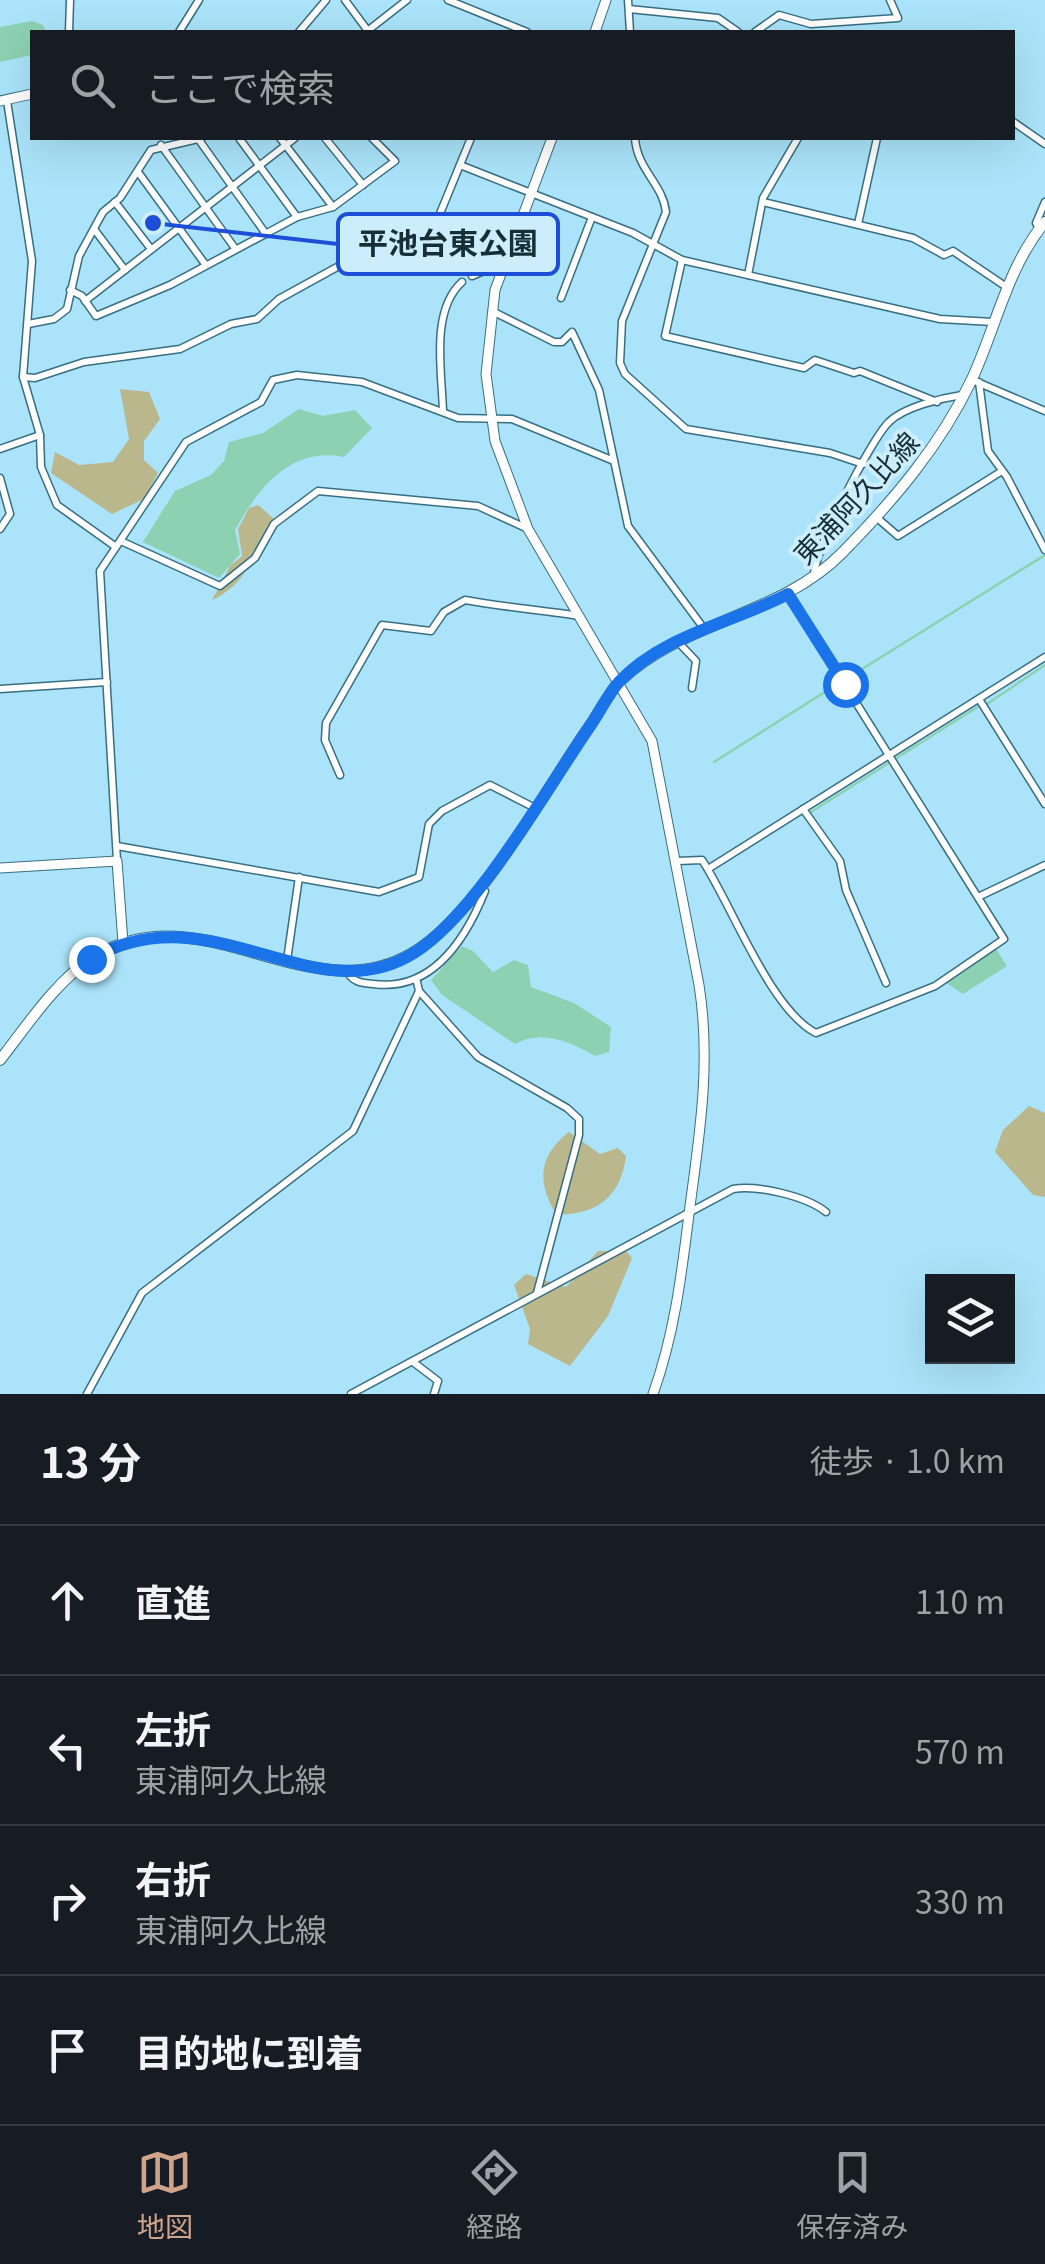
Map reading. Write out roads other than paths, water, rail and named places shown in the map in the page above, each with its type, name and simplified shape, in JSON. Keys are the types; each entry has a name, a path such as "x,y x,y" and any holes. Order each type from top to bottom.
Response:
{"main road":[{"name":"東浦阿久比線","path":"0,1060 77,969 123,942 182,935 346,971 383,966 412,954 453,922 619,682 678,642 788,594 814,577 875,516 930,452 975,381 1008,288 1042,226"}],"street":[{"path":"70,0 70,30"},
{"path":"181,30 200,0"},
{"path":"301,30 326,0"},
{"path":"345,0 366,30"},
{"path":"370,30 407,0"},
{"path":"448,0 514,30"},
{"path":"596,30 606,0"},
{"path":"758,30 778,15 810,24 898,18 890,0"},
{"path":"630,30 628,4 718,18 735,30"},
{"path":"30,94 4,101 32,261 22,377 40,435 40,467 57,505 120,544 220,586 255,558 274,524 318,492 478,506 528,529"},
{"path":"1015,123 1045,144"},
{"path":"28,324 54,319 66,312 78,256 150,150 189,140"},
{"path":"196,140 266,234"},
{"path":"240,140 296,217"},
{"path":"327,140 363,184"},
{"path":"70,290 96,316 296,217 332,207 396,162 374,140"},
{"path":"22,377 35,378 84,362 180,349 232,324 257,319 279,299 408,228 432,233 470,140"},
{"path":"551,140 499,272 491,311 486,374 498,456 528,529 619,682 658,757 676,860 706,1054 677,1310 654,1394"},
{"path":"635,140 638,162 665,202 664,218 622,321 620,362 631,380 686,428 830,453 863,464"},
{"path":"748,275 763,202 774,173 797,140"},
{"path":"858,224 878,140"},
{"path":"85,301 259,165 283,141 332,207"},
{"path":"161,145 234,247"},
{"path":"460,165 633,233 652,247 682,260 940,319 994,322"},
{"path":"138,172 205,264"},
{"path":"116,202 151,249"},
{"path":"763,202 914,238 944,255 953,251 1008,288"},
{"path":"1042,226 1036,223 1045,202"},
{"path":"562,298 592,217"},
{"path":"94,229 124,270"},
{"path":"682,260 664,336 804,368 815,360 854,373 860,371 937,402"},
{"path":"472,276 486,270 499,272"},
{"path":"443,412 440,332 450,292 462,282"},
{"path":"491,311 554,342 562,342 572,332 598,390 628,526 705,630"},
{"path":"123,942 100,571 186,442 261,402 277,378 306,376 362,382 458,418 512,418 614,462"},
{"path":"975,381 1045,411"},
{"path":"975,381 988,452 1045,550"},
{"path":"814,577 814,567 835,517 892,419 964,395"},
{"path":"0,448 40,435"},
{"path":"875,516 898,536 1002,471"},
{"path":"0,478 10,510 0,529"},
{"path":"676,860 698,857 708,869 764,971 803,1024 816,1033 935,986 1004,939 788,594"},
{"path":"340,776 326,740 326,723 382,625 431,631 444,612 465,600 492,608 525,607 580,616"},
{"path":"678,642 696,661 692,688"},
{"path":"708,869 1045,656"},
{"path":"0,689 107,682"},
{"path":"978,698 1045,804"},
{"path":"117,846 384,891 419,877 429,824 442,811 490,785 533,808"},
{"path":"803,809 840,860 846,890 886,983"},
{"path":"0,868 118,861"},
{"path":"978,896 1045,865"},
{"path":"287,960 299,877"},
{"path":"87,1394 142,1294 353,1131 418,987 466,930 485,891 480,885"},
{"path":"346,971 362,983 418,987 478,1058 567,1108 578,1119 579,1134 537,1293"},
{"path":"351,1394 690,1210 741,1188 813,1204 826,1212"},
{"path":"413,1362 438,1381 434,1394"}],"waterway":[{"path":"846,679 1045,555"},
{"path":"987,704 1045,665"},
{"path":"714,762 839,683"},
{"path":"811,812 979,706"}],"place":[{"name":"平池台東公園","path":"153,223"}]}
